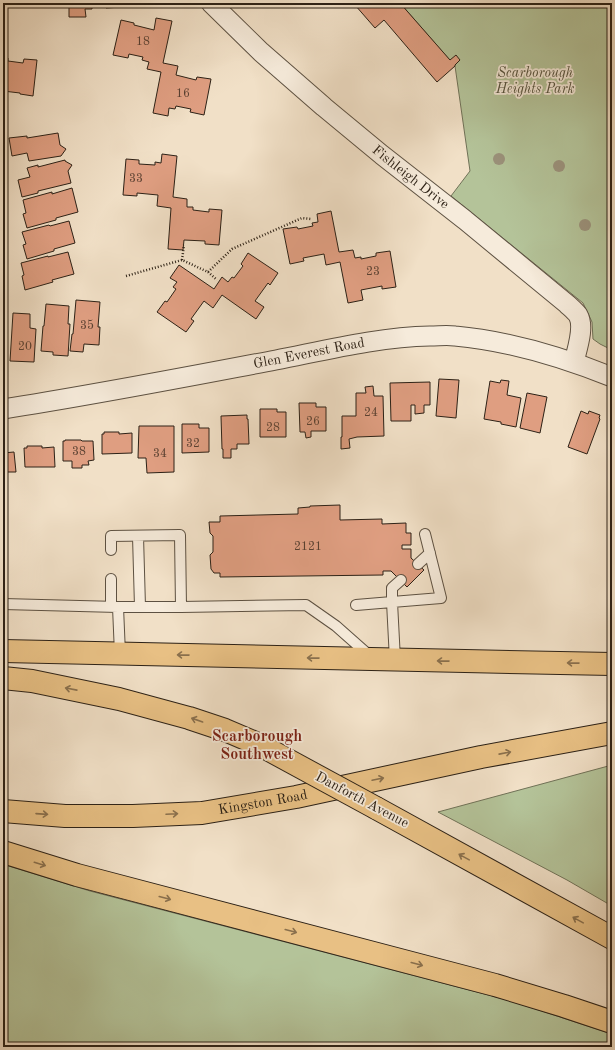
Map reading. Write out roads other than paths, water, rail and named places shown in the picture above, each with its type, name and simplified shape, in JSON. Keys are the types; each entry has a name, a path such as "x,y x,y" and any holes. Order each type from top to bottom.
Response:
{"main road":[{"path":"3,651 612,664"},
{"name":"Danforth Avenue","path":"3,678 32,681 119,699 189,718 225,730 260,745 612,938"},
{"name":"Kingston Road","path":"3,811 65,816 133,816 202,813 296,797 481,757 612,733"},
{"path":"3,852 77,875 495,985 612,1022"}],"street":[{"name":"Fishleigh Drive","path":"211,3 261,52 324,107 567,304 577,314 581,323 579,342 574,362"},
{"name":"Glen Everest Road","path":"3,409 383,340 418,337 454,336 524,347 574,362 612,376"}],"lane":[{"path":"356,605 441,598 425,534"},
{"path":"111,550 111,536 180,535 181,607"},
{"path":"138,536 140,607"},
{"path":"418,564 430,552"},
{"path":"111,578 120,654"},
{"path":"396,660 392,588 401,580"},
{"path":"3,604 115,607 306,605 336,626 374,659"}],"district":[{"name":"Scarborough Southwest","path":"257,746"}],"park label":[{"name":"Scarborough Heights Park","path":"535,82"}]}
